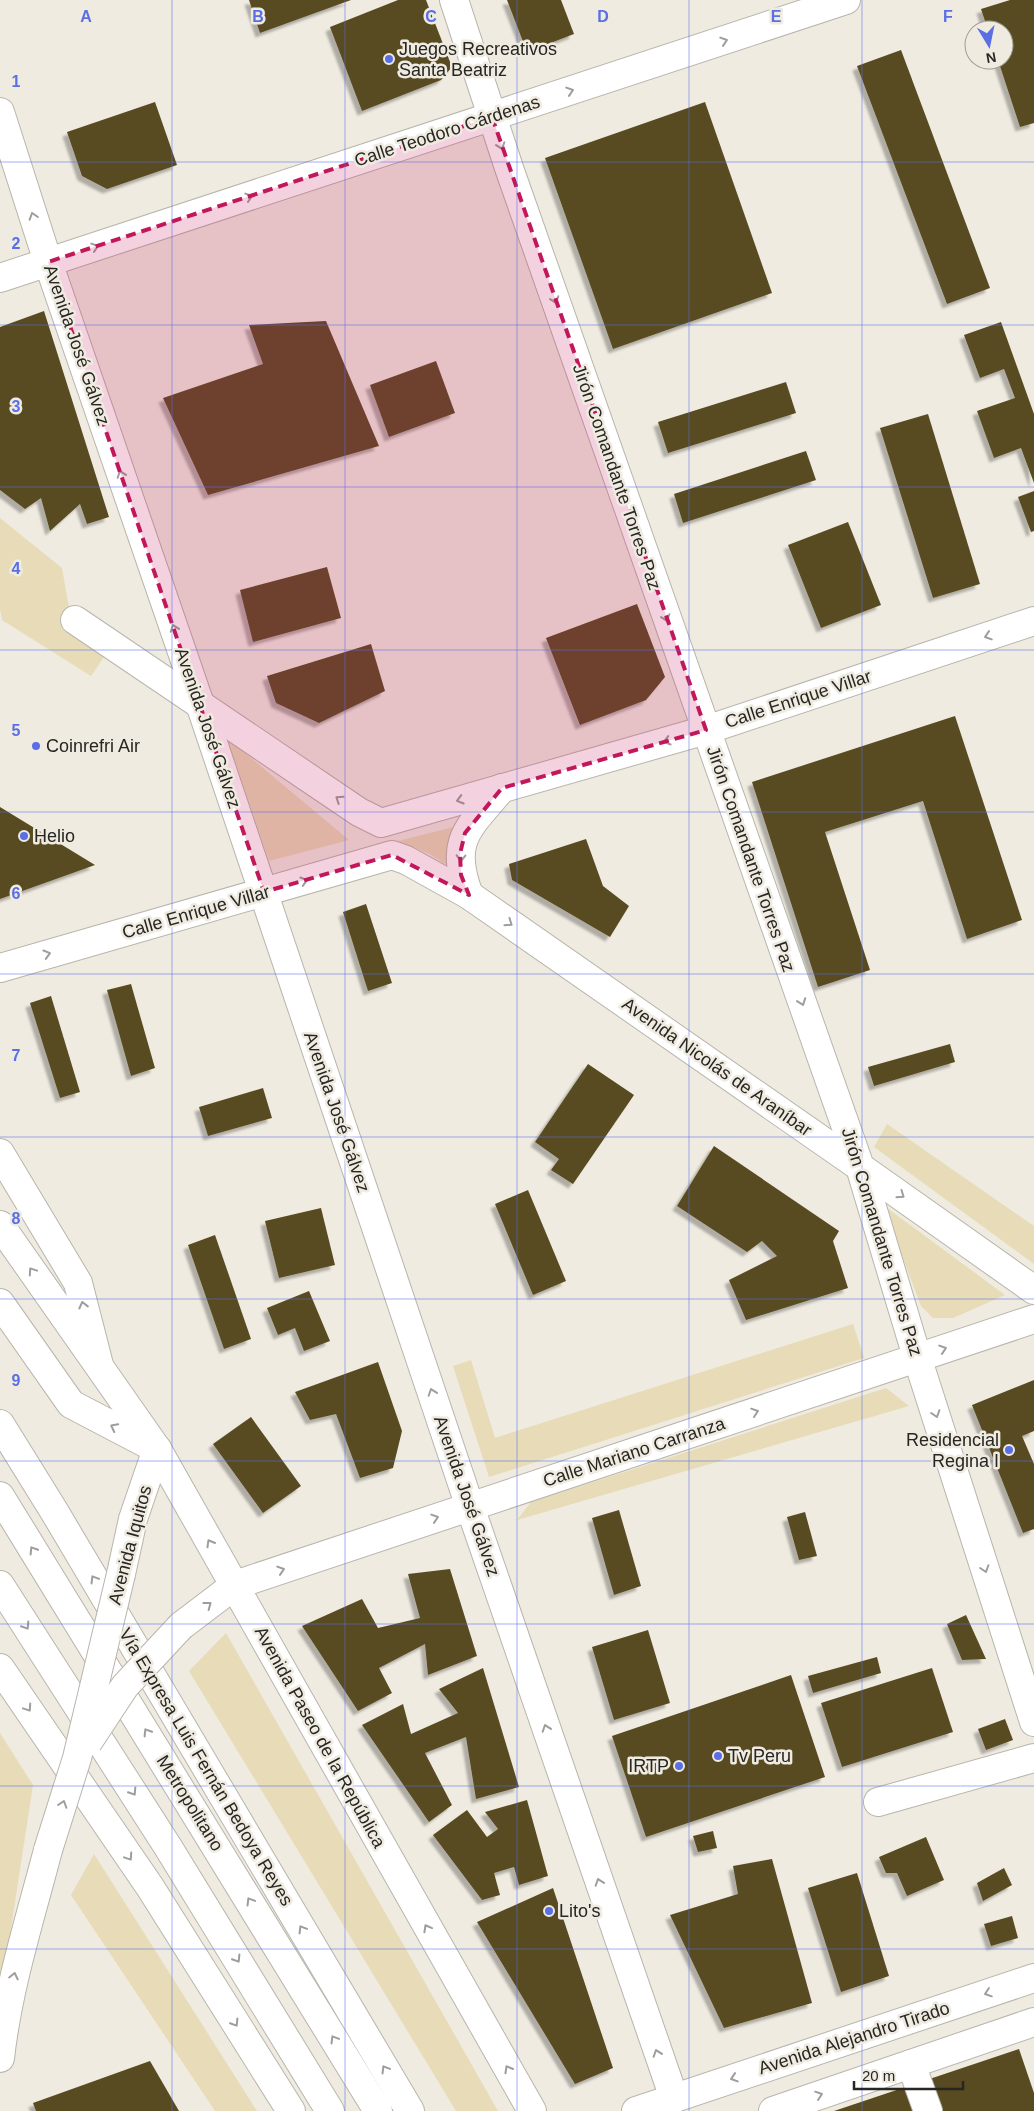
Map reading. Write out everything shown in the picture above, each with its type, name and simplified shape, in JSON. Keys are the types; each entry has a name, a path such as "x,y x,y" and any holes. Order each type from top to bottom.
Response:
{"main road":[{"name":"Jirón Comandante Torres Paz","path":"454,0 492,117 860,1167 917,1357 1034,1722"},
{"name":"Calle Teodoro Cárdenas","path":"0,278 846,0"},
{"name":"Avenida José Gálvez","path":"0,112 48,262 202,707 673,2107"},
{"path":"75,620 202,707"},
{"name":"Calle Enrique Villar","path":"202,707 359,812 381,823 706,730 1034,621"},
{"path":"469,895 461,875 460,854 465,833 502,788"},
{"name":"Calle Enrique Villar","path":"0,968 392,855"},
{"name":"Avenida Nicolás de Araníbar","path":"392,855 406,860 469,895 1034,1290"},
{"name":"Avenida Paseo de la República","path":"0,1154 78,1283 100,1369"},
{"name":"Avenida Paseo de la República","path":"8,1235 157,1449 532,2111"},
{"path":"0,1303 71,1404 157,1449"},
{"name":"Calle Mariano Carranza","path":"235,1585 1034,1319"},
{"name":"Vía Expresa Luis Fernán Bedoya Reyes","path":"0,1424 54,1511 410,2111"},
{"name":"Avenida Iquitos","path":"0,2058 5,2018 20,1952 48,1850 77,1758 133,1519 157,1449"},
{"name":"Metropolitano","path":"0,1496 378,2111"},
{"path":"0,1585 168,1847 330,2111"},
{"name":"Avenida Iquitos","path":"77,1758 124,1686 181,1626 235,1585"},
{"path":"0,1668 150,1888 290,2111"},
{"path":"878,1802 1034,1758"},
{"name":"Avenida Alejandro Tirado","path":"636,2111 673,2107 1034,1978"},
{"path":"773,2111 1034,2022"},
{"path":"911,2064 928,2111"}],"highlighted area":[{"path":"492,117 706,730 502,788 465,833 460,854 461,875 469,895 392,855 264,892 48,262"}],"shaded area":[{"path":"0,518 62,568 70,614 61,628 104,657 91,676 2,620 0,609"},
{"path":"227,738 349,840 269,861"},
{"path":"458,826 452,869 430,854 398,841"},
{"path":"887,1124 1034,1226 1034,1264 874,1147"},
{"path":"883,1205 1005,1295 953,1318 933,1318 921,1306"},
{"path":"853,1324 864,1358 489,1477 453,1366 471,1360 495,1438"},
{"path":"886,1388 909,1406 517,1520 531,1502"},
{"path":"226,1633 498,2111 456,2111 189,1671"},
{"path":"0,1733 33,1785 0,2000"},
{"path":"94,1854 257,2111 215,2111 71,1895"}],"building":[{"path":"249,0 351,0 260,33"},
{"path":"398,0 426,0 452,67 441,80 362,111 330,27"},
{"path":"507,0 561,0 574,34 527,52"},
{"path":"1010,0 1034,0 1034,123 1020,127 1001,70 1014,70 1014,20 985,20 981,9"},
{"path":"901,50 990,288 947,304 857,66"},
{"path":"155,102 177,165 107,189 82,176 67,132"},
{"path":"705,102 772,293 613,349 545,158"},
{"path":"44,311 109,517 87,524 80,504 50,531 41,498 25,509 0,490 0,327"},
{"path":"326,321 379,446 208,495 163,398 263,364 249,325"},
{"path":"1001,322 1034,414 1034,483 1021,448 994,458 977,411 1015,398 1004,369 980,378 964,335"},
{"path":"436,361 455,413 389,437 370,385"},
{"path":"786,382 796,413 668,453 658,422"},
{"path":"928,414 980,584 933,598 880,428"},
{"path":"806,451 816,480 683,523 674,494"},
{"path":"1034,491 1034,531 1031,532 1018,497"},
{"path":"848,522 881,605 821,628 788,545"},
{"path":"327,567 341,618 253,642 240,590"},
{"path":"637,604 665,677 646,700 580,725 546,638"},
{"path":"371,644 385,691 319,723 276,703 267,676"},
{"path":"955,716 1022,920 967,939 923,801 825,832 870,970 818,987 752,782"},
{"name":"Helio","path":"0,807 95,865 0,899"},
{"path":"586,839 603,886 629,906 610,937 512,880 509,864"},
{"path":"366,904 392,983 368,991 343,912"},
{"path":"131,984 155,1068 131,1076 107,990"},
{"path":"51,996 80,1092 60,1098 30,1003"},
{"path":"950,1044 955,1062 874,1086 868,1067"},
{"path":"588,1064 634,1095 573,1184 551,1170 559,1159 535,1142"},
{"path":"263,1088 272,1118 208,1136 199,1107"},
{"path":"714,1146 839,1231 833,1241 848,1288 746,1320 729,1280 777,1256 762,1241 747,1252 677,1206"},
{"path":"528,1190 566,1281 533,1295 495,1204"},
{"path":"321,1208 335,1265 279,1278 265,1221"},
{"path":"215,1235 251,1339 224,1349 188,1245"},
{"path":"309,1291 330,1341 304,1351 295,1328 278,1335 267,1308"},
{"path":"378,1362 402,1431 393,1468 360,1478 336,1414 310,1420 295,1392"},
{"name":"Residencial Regina I","path":"1034,1380 1034,1431 1022,1436 1034,1464 1034,1529 1023,1533 972,1405"},
{"path":"251,1417 301,1486 263,1513 213,1444"},
{"path":"619,1510 641,1586 614,1595 592,1518"},
{"path":"805,1512 817,1556 799,1560 787,1517"},
{"path":"450,1569 477,1656 428,1675 425,1644 379,1668 392,1693 358,1711 302,1626 362,1599 378,1628 420,1618 408,1574"},
{"path":"966,1615 986,1659 962,1660 947,1624"},
{"path":"648,1630 670,1703 614,1720 592,1647"},
{"path":"877,1657 881,1673 813,1693 808,1676"},
{"path":"483,1668 519,1787 476,1799 466,1737 425,1753 452,1805 429,1822 362,1725 403,1704 411,1734 458,1713 439,1689"},
{"path":"932,1668 953,1732 842,1767 821,1703"},
{"name":"Tv Peru","path":"791,1675 825,1777 646,1837 612,1736"},
{"path":"1005,1719 1013,1740 986,1750 978,1729"},
{"path":"527,1800 548,1876 519,1885 514,1867 494,1873 500,1895 482,1900 433,1835 467,1810 487,1837 498,1829 485,1812"},
{"path":"713,1831 717,1848 698,1852 693,1836"},
{"path":"926,1837 944,1880 907,1896 897,1873 886,1873 879,1857"},
{"path":"772,1859 812,2003 724,2028 670,1915 738,1894 733,1866"},
{"path":"1004,1868 1012,1885 983,1901 977,1883"},
{"path":"857,1873 889,1976 841,1992 808,1888"},
{"path":"553,1888 613,2068 575,2084 477,1922"},
{"path":"1012,1916 1018,1938 991,1946 984,1924"},
{"path":"1019,2049 1034,2093 1034,2111 834,2111"},
{"path":"150,2061 179,2111 36,2111 33,2103"}],"place":[{"name":"Juegos Recreativos Santa Beatriz","path":"389,59"},
{"name":"Coinrefri Air","path":"36,746"},
{"name":"Helio","path":"24,836"},
{"name":"Residencial Regina I","path":"1009,1450"},
{"name":"Tv Peru","path":"718,1756"},
{"name":"IRTP","path":"679,1766"},
{"name":"Lito's","path":"549,1911"}]}
